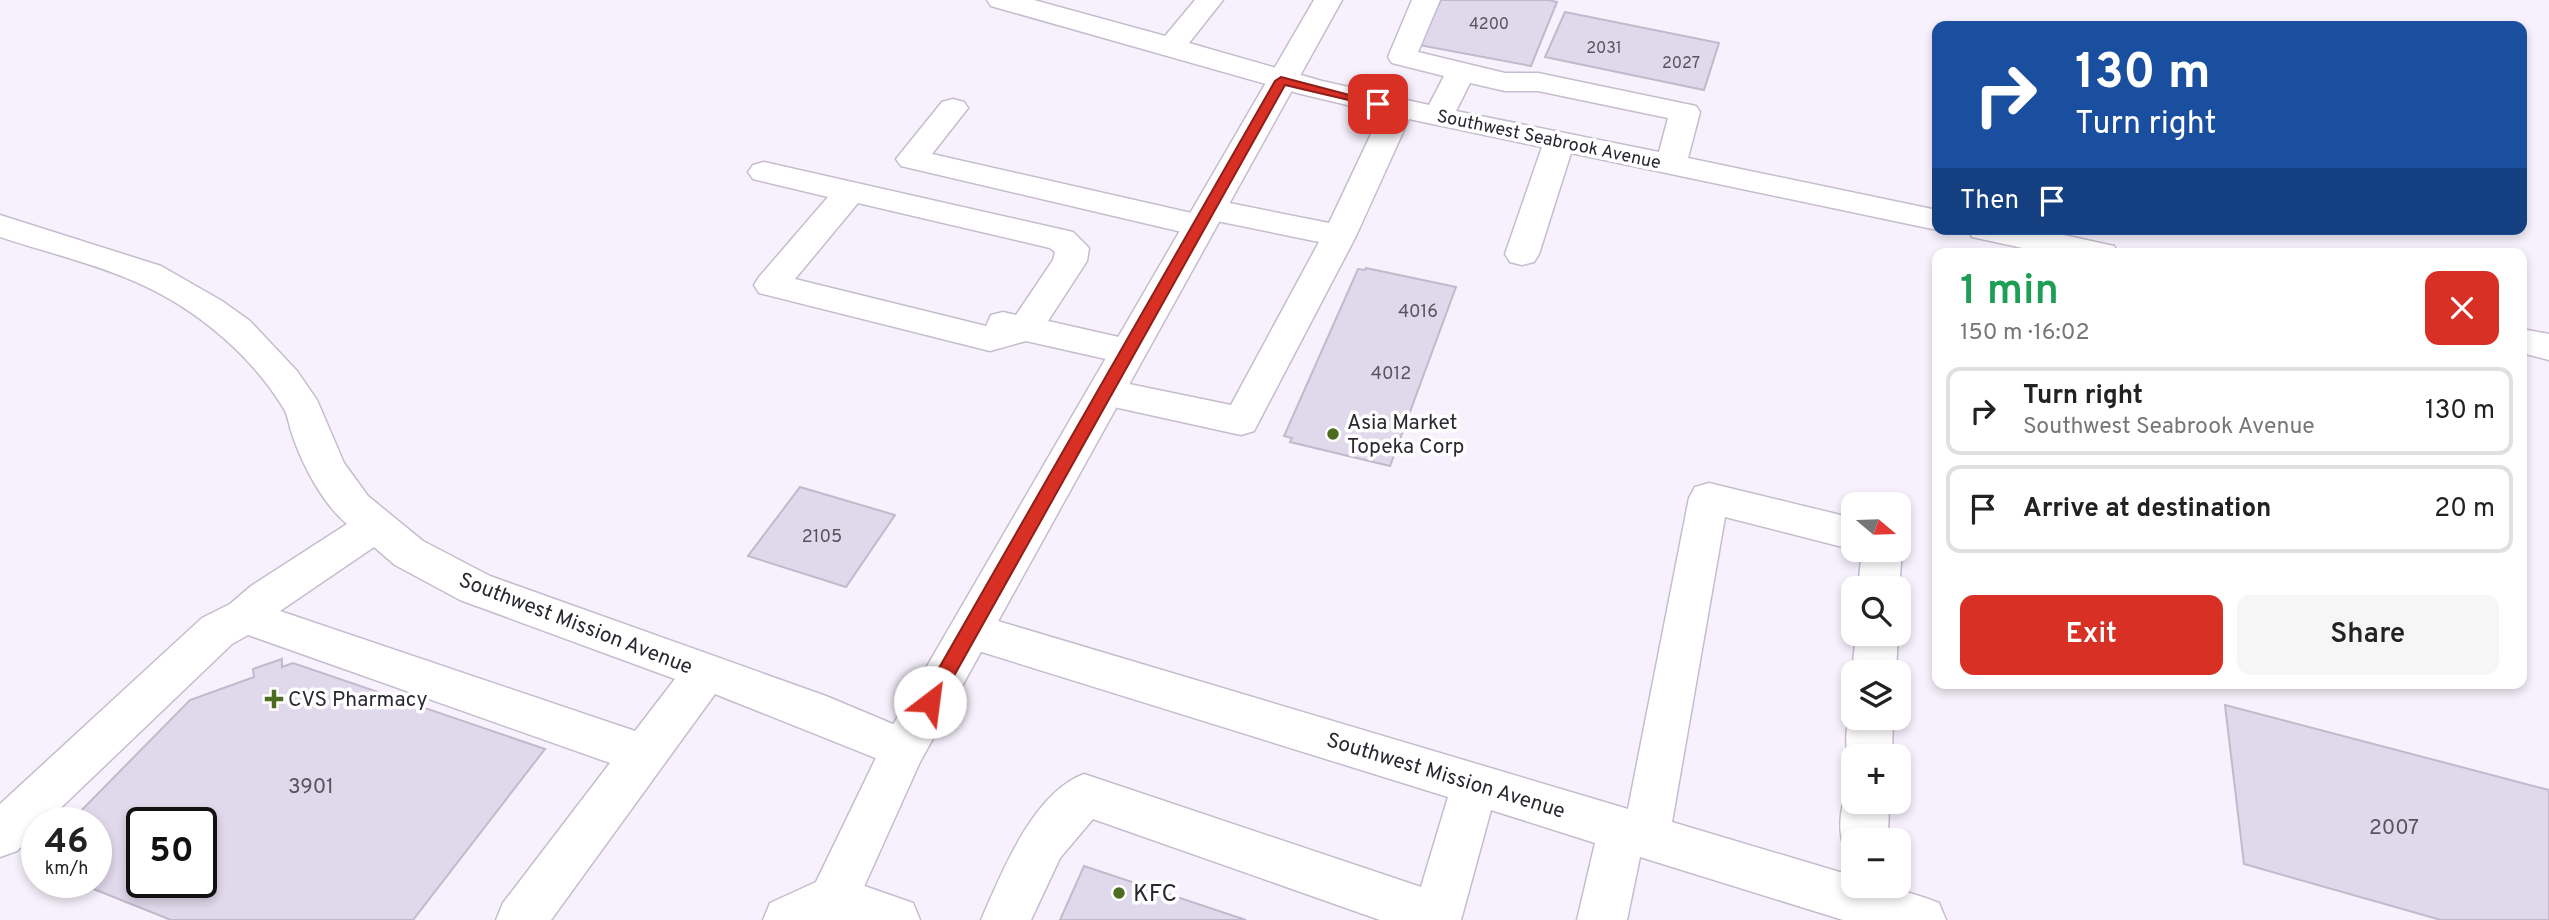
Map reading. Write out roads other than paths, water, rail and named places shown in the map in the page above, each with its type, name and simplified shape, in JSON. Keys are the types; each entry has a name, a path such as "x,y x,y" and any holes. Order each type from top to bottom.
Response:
{"street":[{"name":"Southwest Seabrook Avenue","path":"1001,0 1039,4 1281,81 1932,219"},
{"path":"1172,46 1209,0"},
{"path":"833,909 903,749 1328,0"},
{"path":"1426,0 1402,57 1505,82 1538,82 1685,112 1671,164"},
{"path":"1438,116 1461,72"},
{"path":"953,108 912,159 1204,217 1339,236"},
{"path":"1105,392 1241,421 1339,236 1399,108"},
{"path":"1522,254 1559,141"},
{"path":"764,172 1061,240 1072,248"},
{"path":"849,193 771,285 989,339 1025,329 1070,261 1072,248"},
{"path":"1072,248 1033,253 889,216 861,218 831,236 813,263 824,281 1128,351"},
{"name":"Southwest Mission Avenue","path":"0,226 149,274 210,309 237,330 284,380 304,410 311,435 328,471 354,507 409,553 475,588 810,710 903,749"},
{"path":"2012,235 2074,248"},
{"path":"2527,342 2549,347"},
{"path":"1602,920 1634,832 1709,498 1841,531"},
{"path":"0,835 217,631 245,616 265,598 376,525"},
{"path":"245,616 644,755"},
{"name":"Southwest Mission Avenue","path":"971,631 1634,832 1841,889"},
{"path":"521,920 706,672"},
{"path":"1006,920 1043,842 1084,796 1437,918 1475,783"},
{"name":"Southwest Mission Avenue","path":"1870,898 1920,920"},
{"path":"788,920 833,909 895,920"}],"place":[{"name":"Asia Market Topeka Corp","path":"1333,434"},
{"name":"CVS Pharmacy","path":"274,699"},
{"name":"KFC","path":"1119,893"}]}
